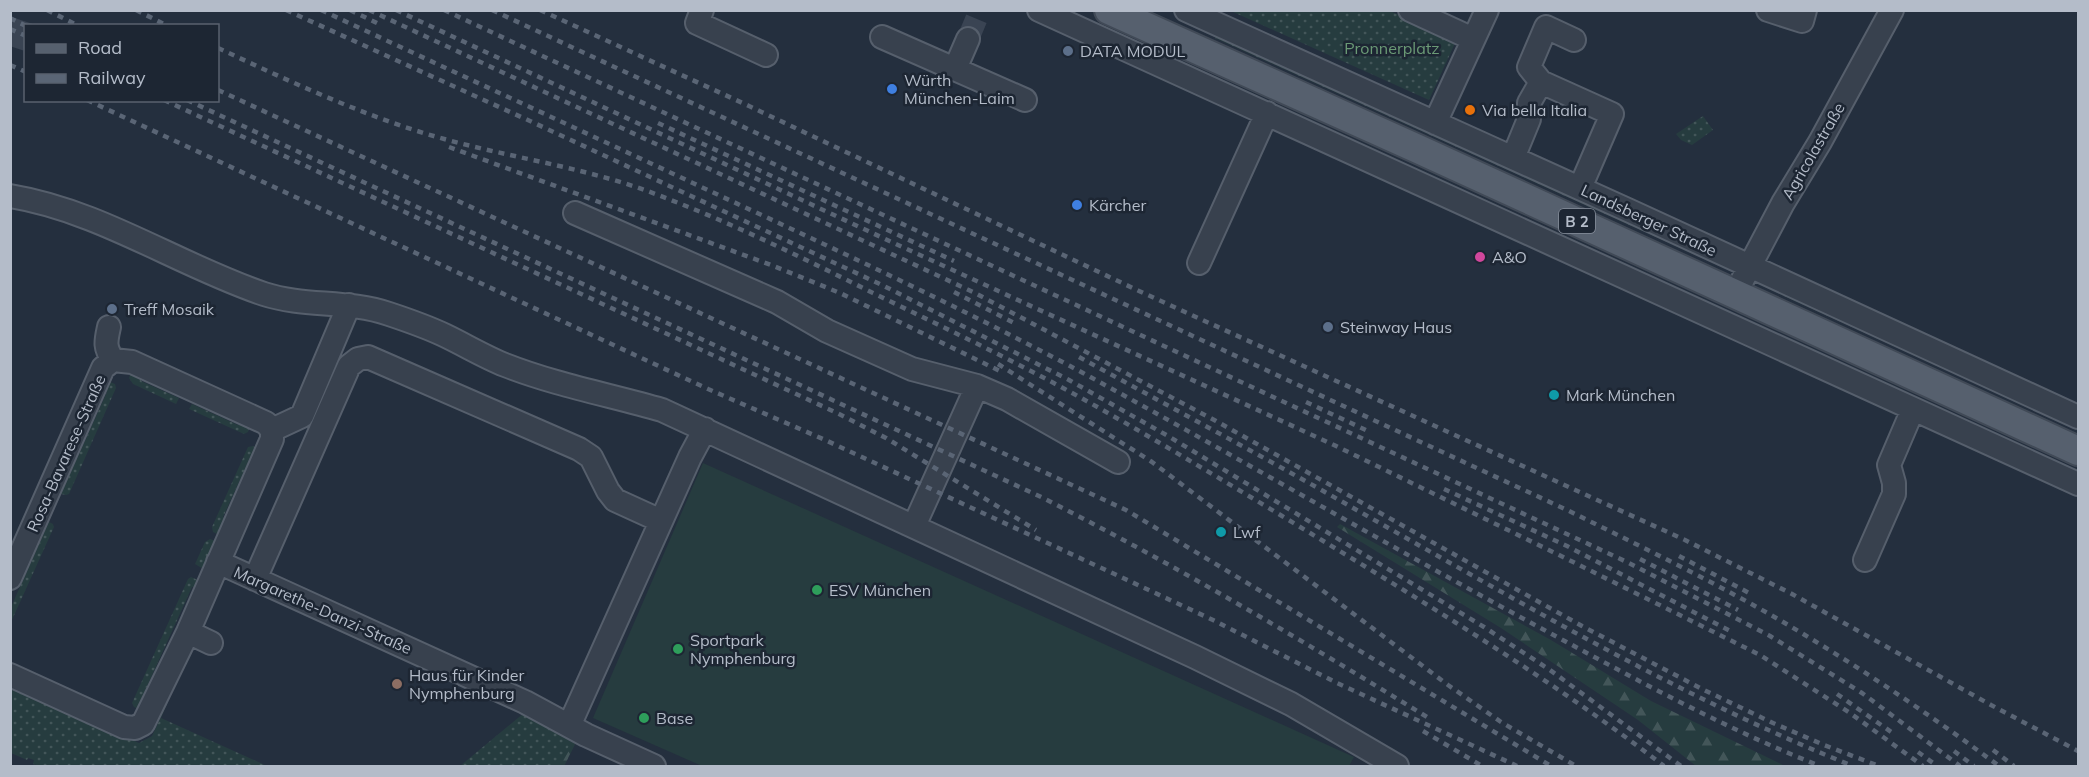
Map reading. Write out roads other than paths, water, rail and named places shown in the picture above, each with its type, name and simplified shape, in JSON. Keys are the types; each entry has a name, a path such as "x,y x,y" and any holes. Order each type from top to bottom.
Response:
{"main road":[{"name":"Landsberger Straße","path":"1109,10 2079,451"}],"street":[{"path":"702,10 696,23 766,55"},
{"path":"1039,10 2079,484"},
{"path":"1410,10 1473,39"},
{"path":"1435,123 1487,10"},
{"path":"1768,10 1802,21 1806,10"},
{"name":"Agricolastraße","path":"1737,294 1749,266 1892,10"},
{"path":"1166,67 1190,11"},
{"name":"Landsberger Straße","path":"1190,11 2079,417"},
{"path":"1574,40 1546,27 1529,67 1541,82 1612,114 1580,188"},
{"path":"882,37 1025,100"},
{"path":"955,69 968,39"},
{"path":"1513,158 1529,119 1529,103 1541,82"},
{"path":"1199,263 1267,113"},
{"path":"10,196 38,200 111,226 210,274 267,295 349,305 387,313 442,334 504,365 566,386 617,397 662,411 914,526 1280,698 1397,766"},
{"path":"575,213 777,302 827,331 912,369 977,386 1007,399 1118,462"},
{"path":"1725,321 1737,294"},
{"path":"218,562 272,439 272,430 302,416 349,305"},
{"path":"109,327 105,344 106,351 113,360"},
{"path":"255,579 349,366 358,358 368,357 579,449 591,457 615,500 661,521"},
{"name":"Rosa-Bavarese-Straße","path":"10,578 103,368 113,360 129,360 266,423 272,430"},
{"path":"914,526 977,386"},
{"path":"1865,560 1894,494 1894,483 1889,465 1913,409"},
{"path":"569,726 705,429"},
{"name":"Margarethe-Danzi-Straße","path":"10,675 124,727 135,728 143,724 188,632 218,562 525,702 569,726 654,766"},
{"path":"188,632 211,643"}],"tunnel":[{"path":"10,46 22,10"},
{"path":"968,39 980,10"}],"railway":[{"path":"47,10 75,24"},
{"path":"136,10 164,24"},
{"path":"286,10 882,285 1069,380 1168,436 1484,627 1550,670 1681,766"},
{"path":"321,10 992,325 1083,373 1615,668 1716,720 1820,766"},
{"path":"350,10 377,23"},
{"path":"369,10 973,292 1216,421 1582,626 1702,689 1773,723 1879,766"},
{"path":"396,10 898,245 1334,445 1557,554 1760,655 1850,713 1923,766"},
{"path":"444,10 1629,563 1770,636 1862,693 1960,766"},
{"path":"492,10 1567,510 1647,550 1726,590 1807,636 1946,727 1999,766"},
{"path":"540,10 749,106 1139,291 1685,540 1792,594 2078,751"},
{"path":"10,18 24,25"},
{"path":"10,29 24,35"},
{"path":"219,48 326,97 409,128 437,137 603,177 658,195 767,241 984,347 1140,431 1380,575 1572,699 1664,766"},
{"path":"10,65 24,71"},
{"path":"219,90 1126,510 1551,766"},
{"path":"91,102 708,389 823,439 1123,578 1213,620 1337,683 1517,766"},
{"path":"168,102 837,413 886,438 1036,530"},
{"path":"191,102 1039,496 1235,602 1427,717"},
{"path":"658,123 954,261"},
{"path":"449,147 771,265 840,293 1004,373"},
{"path":"954,292 1018,325"},
{"path":"1079,357 1607,650 1728,711 1853,766"},
{"path":"998,364 1152,462 1448,685 1501,722 1576,766"},
{"path":"1306,402 1368,431"},
{"path":"1444,489 1567,546 1734,633"},
{"path":"1679,556 1751,594"},
{"path":"1640,559 1738,610"},
{"path":"1837,694 1894,734"},
{"path":"1423,731 1482,766"},
{"path":"1993,750 2014,766"},
{"path":"1954,751 1974,766"},
{"path":"1918,752 1937,766"}],"place":[{"name":"DATA MODUL","path":"1068,51"},
{"name":"Würth München-Laim","path":"892,89"},
{"name":"Via bella Italia","path":"1470,110"},
{"name":"Kärcher","path":"1077,205"},
{"name":"A&O","path":"1480,257"},
{"name":"Treff Mosaik","path":"112,309"},
{"name":"Steinway Haus","path":"1328,327"},
{"name":"Mark München","path":"1554,395"},
{"name":"Lwf","path":"1221,532"},
{"name":"ESV München","path":"817,590"},
{"name":"Sportpark Nymphenburg","path":"678,649"},
{"name":"Haus für Kinder Nymphenburg","path":"397,684"},
{"name":"Base","path":"644,718"}],"park label":[{"name":"Pronnerplatz","path":"1392,48"}]}
